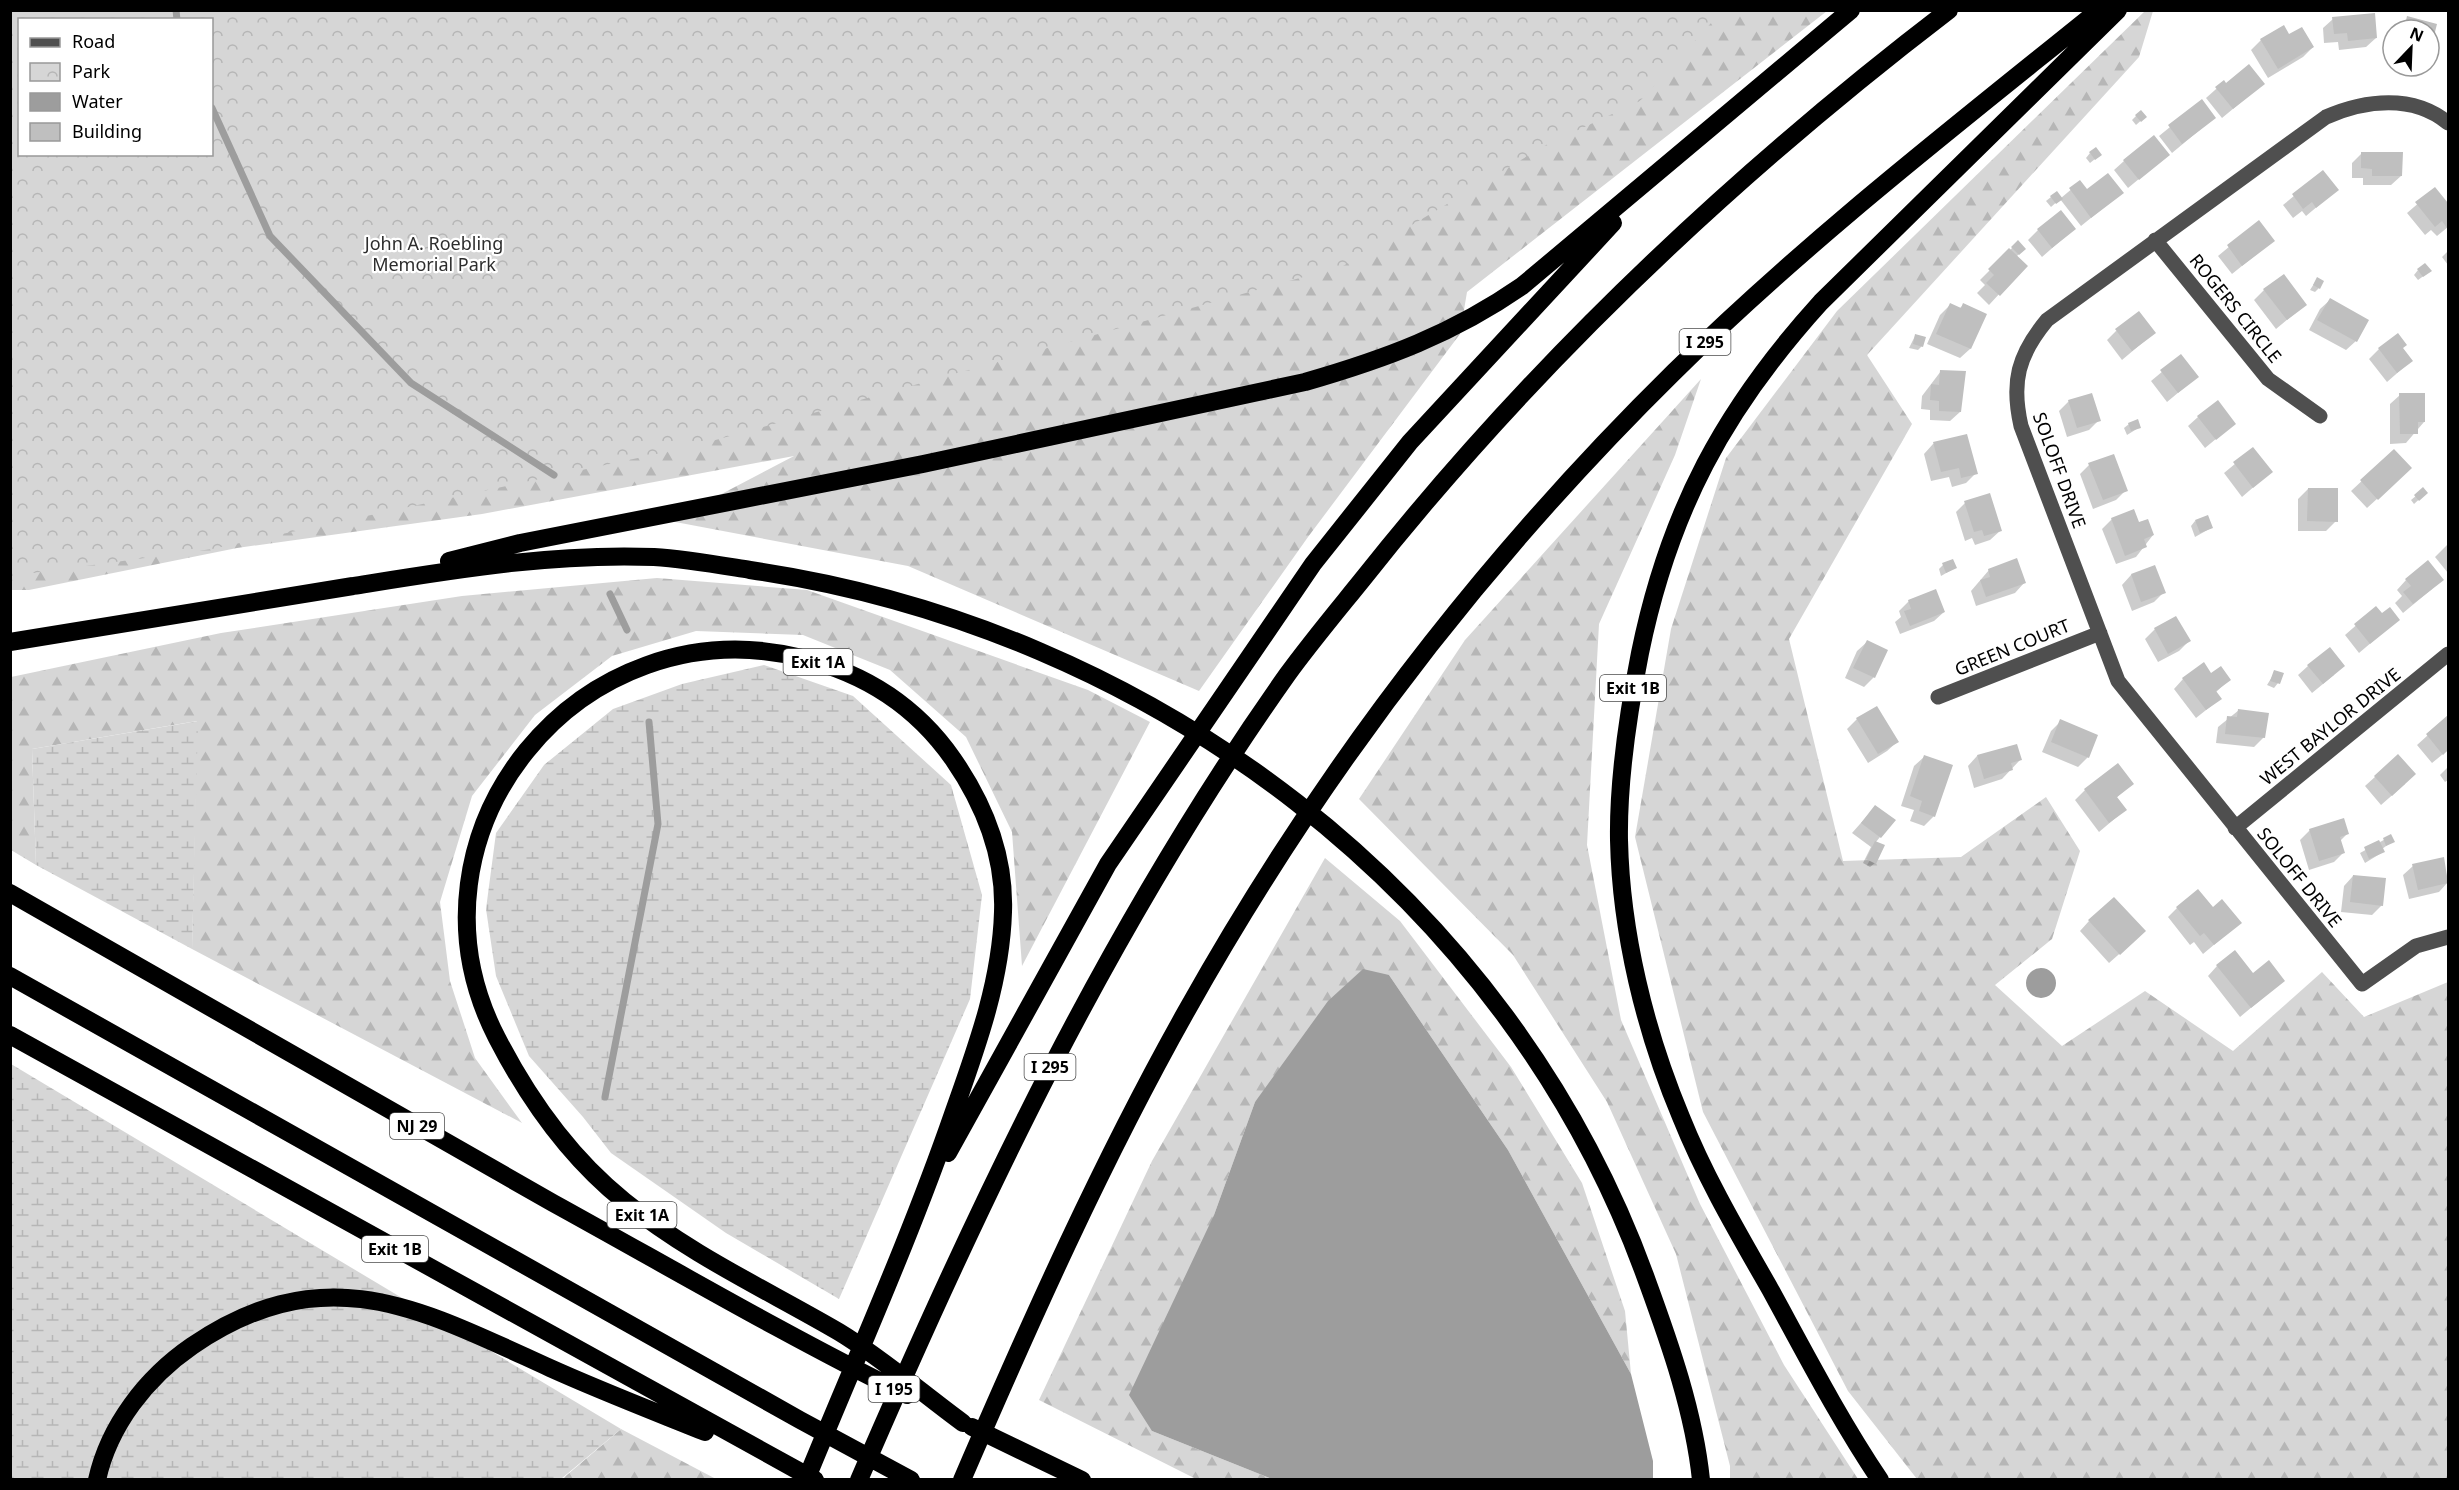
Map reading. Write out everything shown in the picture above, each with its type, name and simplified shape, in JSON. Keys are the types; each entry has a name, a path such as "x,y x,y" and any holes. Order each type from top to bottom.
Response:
{"highway":[{"path":"290,597 403,573 520,543 935,461 1305,382 1357,367 1420,343 1482,314 1551,264 1851,10"},
{"name":"I 295","path":"859,1479 939,1296 1056,1054 1105,962 1175,846 1288,674 1397,535 1465,456 1534,380 1644,269 1814,119 1949,10"},
{"name":"I 295","path":"962,1479 1022,1341 1140,1097 1187,1009 1253,898 1365,730 1470,595 1539,514 1672,373 1821,237 2099,10"},
{"name":"Exit 1B","path":"1880,1479 1852,1438 1711,1184 1680,1115 1655,1045 1628,928 1620,848 1623,764 1633,691 1647,620 1666,551 1692,488 1718,437 1748,389 1783,344 1821,302 2118,10"},
{"path":"806,1479 925,1195 1024,1020 1075,922 1141,815 1326,547 1410,442 1667,164"},
{"path":"10,642 451,571 560,558 662,557 793,576 877,594 950,615 1020,641 1139,699 1204,738 1284,791 1372,867 1474,975 1526,1042 1575,1123 1607,1183 1638,1256 1665,1330 1701,1479"},
{"name":"Exit 1A","path":"925,1195 980,1037 993,987 1004,909 1000,867 992,836 978,800 943,745 917,717 888,694 852,673 778,652 735,649 688,653 655,662 612,679 578,700 548,725 523,754 499,793 482,828 472,862 467,900 468,939 473,974 496,1036 531,1098 557,1135 587,1168 620,1198 665,1230 843,1334 963,1423"},
{"name":"NJ 29","path":"10,893 253,1034 825,1355"},
{"path":"10,976 800,1420 911,1479"},
{"name":"Exit 1B","path":"10,1035 779,1462"},
{"path":"97,1479 111,1441 132,1405 155,1374 177,1356 217,1329 268,1306 338,1297 378,1300 419,1311 604,1392 779,1462 815,1479"},
{"name":"I 195","path":"825,1355 1082,1479"}],"street":[{"name":"SOLOFF DRIVE","path":"2448,123 2421,108 2393,102 2370,102 2349,107 2326,117 2047,320 2031,339 2021,359 2016,382 2016,405 2021,426 2118,681 2362,984 2416,946 2448,937"},
{"name":"ROGERS CIRCLE","path":"2156,240 2268,379 2320,416"},
{"name":"GREEN COURT","path":"1938,698 2100,633"},
{"name":"WEST BAYLOR DRIVE","path":"2235,828 2448,654"}],"green space":[{"name":"John A. Roebling Memorial Park","path":"11,10 1722,11 1640,101 1546,145 1343,266 694,446 212,549 11,576"},
{"name":"John A. Roebling Memorial Park","path":"11,11 1827,11 1467,292 1460,334 1308,537 1199,691 908,566 670,521 794,456 482,514 237,548 29,590 11,590"},
{"path":"2145,11 2153,11 2139,57 1867,355 1912,424 1789,639 1843,861 1961,857 2046,797 2080,851 2052,939 1995,985 2062,1046 2145,991 2233,1051 2322,972 2364,1017 2448,982 2448,1479 1917,1479 1848,1391 1703,1112 1635,837 1671,629 1726,458 1837,311"},
{"path":"1701,379 1675,455 1599,624 1587,845 1621,1020 1700,1204 1784,1365 1858,1479 1730,1479 1730,1466 1676,1254 1607,1102 1513,955 1359,799 1465,640"},
{"path":"657,578 807,590 1088,690 1150,722 1022,966 1012,832 966,737 890,670 803,635 696,631 612,656 535,715 472,796 440,902 450,981 475,1058 522,1123 192,949 197,721 32,749 36,865 11,850 11,677 221,633 462,596"},
{"path":"764,665 853,696 951,785 982,895 970,999 839,1299 726,1233 611,1153 583,1117 529,1056 496,976 486,909 496,833 544,765 613,709 682,684"},
{"path":"198,721 192,949 36,865 32,749"},
{"path":"1325,858 1400,921 1511,1067 1582,1183 1625,1311 1631,1374 1508,1150 1389,975 1255,1102 1214,1215 1152,1431 1272,1479 1196,1479 1039,1400 1152,1161"},
{"path":"11,1064 621,1429 561,1479 11,1480"},
{"path":"621,1429 716,1479 561,1480"}],"water":[{"path":"2041,968 2047,969 2055,977 2055,989 2047,997 2041,998 2035,997 2027,989 2026,983 2027,977 2035,969"},
{"path":"1363,969 1389,975 1508,1150 1631,1374 1653,1461 1653,1479 1272,1479 1152,1431 1129,1395 1214,1215 1255,1102 1328,1001"}],"building":[{"path":"2375,13 2377,38 2348,41 2347,33 2334,34 2332,17"},
{"path":"2284,25 2289,34 2302,27 2314,47 2278,69 2260,39"},
{"path":"2249,64 2265,84 2233,109 2215,87 2224,80 2226,83"},
{"path":"2202,99 2216,118 2182,144 2168,125"},
{"path":"2141,110 2147,117 2141,122 2135,115"},
{"path":"2154,135 2170,155 2139,180 2123,160"},
{"path":"2096,147 2102,155 2095,160 2089,152"},
{"path":"2361,152 2403,152 2402,176 2372,176 2372,169 2361,168"},
{"path":"2323,170 2339,190 2316,208 2312,202 2303,209 2292,194"},
{"path":"2108,173 2124,193 2091,218 2069,188 2080,180 2087,189"},
{"path":"2435,187 2448,203 2447,228 2442,221 2435,227 2415,202"},
{"path":"2057,191 2063,199 2056,204 2050,196"},
{"path":"2061,210 2076,229 2052,248 2037,229"},
{"path":"2259,220 2275,241 2242,266 2227,245"},
{"path":"2018,240 2026,249 2019,255 2011,247"},
{"path":"2009,248 2028,266 2000,296 1986,283 1994,275 1988,269"},
{"path":"2425,263 2432,271 2423,277 2417,269"},
{"path":"2284,274 2307,305 2287,320 2263,289"},
{"path":"2317,277 2324,281 2320,289 2313,285"},
{"path":"2330,298 2369,320 2357,342 2317,320"},
{"path":"1950,303 1961,308 1963,303 1987,314 1971,349 1936,334"},
{"path":"2139,311 2156,333 2132,351 2115,329"},
{"path":"2398,333 2407,345 2403,348 2413,361 2397,373 2378,348"},
{"path":"1915,334 1926,337 1923,347 1913,344"},
{"path":"2181,354 2199,377 2178,393 2160,370"},
{"path":"1940,370 1966,371 1961,412 1939,411 1939,401 1930,400 1931,384 1939,385"},
{"path":"2092,393 2101,421 2077,428 2068,400"},
{"path":"2399,393 2425,393 2425,422 2418,422 2418,434 2400,434"},
{"path":"2218,400 2236,424 2216,440 2197,416"},
{"path":"2138,419 2141,428 2131,431 2128,423"},
{"path":"1967,434 1978,474 1961,478 1959,468 1941,472 1933,442"},
{"path":"2253,447 2273,472 2253,488 2233,462"},
{"path":"2394,449 2412,468 2378,500 2360,480"},
{"path":"2114,454 2128,491 2103,500 2088,463"},
{"path":"2423,487 2428,493 2419,501 2414,495"},
{"path":"2308,488 2338,488 2338,522 2307,521"},
{"path":"1990,493 2002,531 1984,536 1982,530 1974,532 1964,501"},
{"path":"2134,509 2139,522 2148,519 2154,535 2144,539 2147,547 2125,556 2111,518"},
{"path":"2208,515 2213,528 2200,533 2195,520"},
{"path":"2017,558 2026,583 1986,597 1980,580 1990,577 1988,569"},
{"path":"1953,559 1957,568 1946,573 1942,563"},
{"path":"2428,560 2444,580 2413,604 2403,592 2411,586 2405,579"},
{"path":"2155,565 2166,593 2141,602 2131,574"},
{"path":"1936,589 1945,612 1910,626 1904,611 1911,609 1908,600"},
{"path":"2376,606 2382,613 2390,607 2400,620 2370,644 2354,624"},
{"path":"2176,616 2191,641 2168,654 2154,628"},
{"path":"1867,640 1888,650 1875,678 1853,668"},
{"path":"2330,647 2345,666 2323,684 2307,665"},
{"path":"2204,662 2211,673 2221,666 2231,680 2216,691 2222,699 2206,710 2182,678"},
{"path":"2274,670 2284,673 2280,684 2270,681"},
{"path":"1877,706 1899,742 1878,754 1856,718"},
{"path":"2238,709 2269,713 2265,738 2225,734 2227,716 2237,717"},
{"path":"2448,715 2448,750 2443,755 2426,734"},
{"path":"2060,719 2098,735 2089,758 2051,742"},
{"path":"2017,744 2022,760 2011,763 2013,770 1984,779 1977,755"},
{"path":"2398,754 2416,774 2392,796 2374,776"},
{"path":"1924,755 1953,765 1935,817 1919,811 1922,801 1910,796"},
{"path":"2118,763 2134,784 2117,797 2127,810 2109,823 2084,789"},
{"path":"1875,805 1896,820 1881,838 1861,823"},
{"path":"2344,818 2349,834 2340,837 2345,853 2319,861 2309,829"},
{"path":"2391,834 2395,842 2386,846 2383,838"},
{"path":"2379,840 2385,852 2369,859 2364,847"},
{"path":"1875,841 1885,845 1876,864 1866,859"},
{"path":"2444,857 2448,883 2418,890 2412,864"},
{"path":"2353,875 2386,878 2383,906 2350,902"},
{"path":"2198,889 2213,907 2222,899 2242,923 2214,945 2204,933 2200,936 2176,907"},
{"path":"2114,897 2146,931 2120,955 2088,920"},
{"path":"2235,950 2253,973 2269,960 2285,981 2251,1008 2216,965"}],"waterway":[{"path":"176,10 177,18"},
{"path":"213,110 270,236 411,383 554,475"},
{"path":"610,594 627,630"},
{"path":"605,1097 658,824 649,722"}]}
